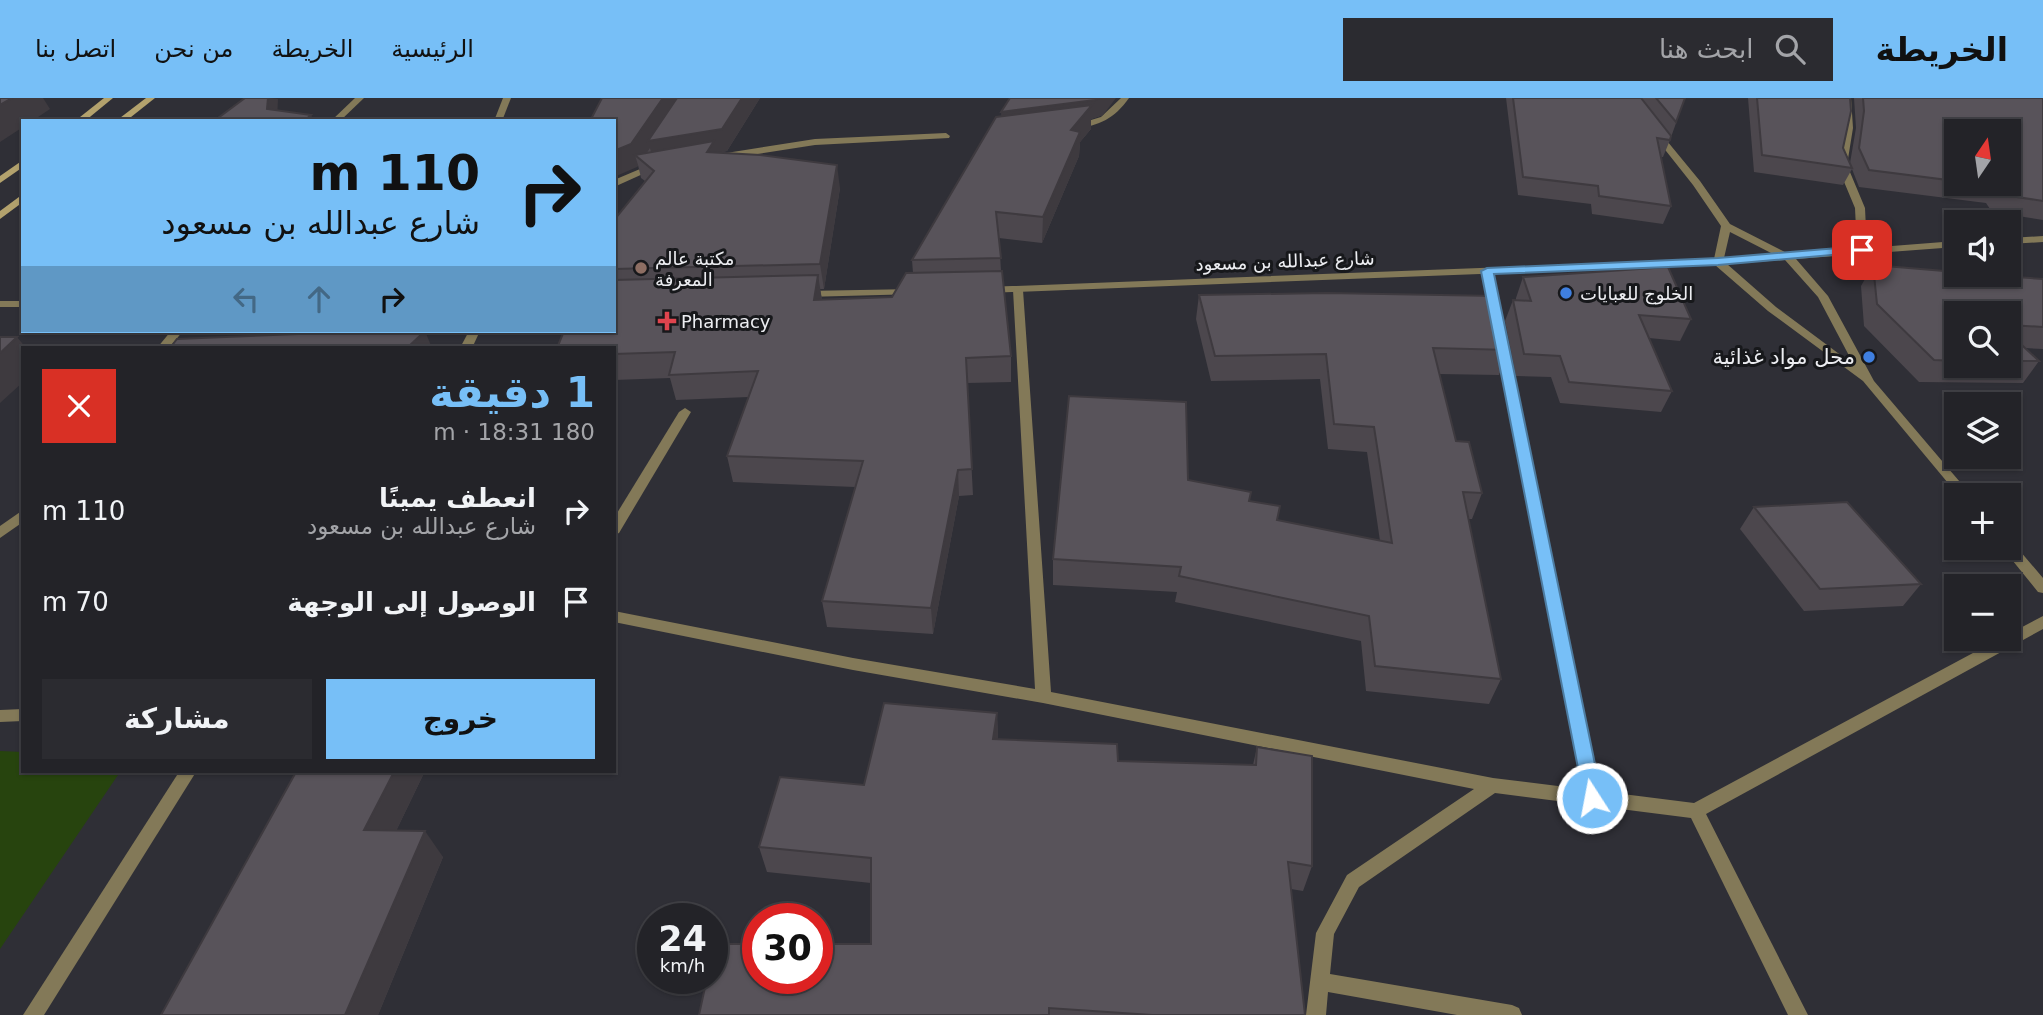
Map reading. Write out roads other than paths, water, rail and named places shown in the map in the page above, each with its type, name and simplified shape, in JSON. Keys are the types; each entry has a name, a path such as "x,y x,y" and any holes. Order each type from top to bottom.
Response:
{"main road":[{"path":"82,119 110,98"},
{"path":"123,119 151,98"},
{"path":"0,180 21,164"},
{"path":"0,216 21,199"}],"street":[{"path":"337,119 360,98"},
{"path":"499,119 507,98"},
{"path":"1061,128 1097,123 1111,117 1125,98"},
{"path":"1847,98 1849,128 1842,165 1860,208 1862,250"},
{"path":"1645,119 1697,183 1726,226 1788,257 1823,296 1869,382 1955,483"},
{"path":"713,158 815,142 946,136"},
{"path":"643,171 649,159"},
{"path":"616,183 643,171 665,167"},
{"path":"1726,226 1718,262 1772,309 1869,382"},
{"path":"2021,240 2043,239"},
{"name":"شارع عبدالله بن مسعود","path":"976,290 1718,262 1944,245"},
{"path":"1487,271 1592,798"},
{"path":"1018,289 1043,697"},
{"path":"795,295 920,292"},
{"path":"0,304 21,304"},
{"path":"616,527 685,412"},
{"path":"0,533 21,516"},
{"path":"2020,560 2043,587"},
{"path":"616,616 1493,785 1696,811 2043,622"},
{"path":"0,716 21,715"},
{"path":"33,1015 187,773"},
{"path":"1316,1015 1325,933 1353,881 1493,785"},
{"path":"1696,811 1798,1015"},
{"path":"1319,981 1512,1015"}],"place":[{"name":"مكتبة عالم المعرفة","path":"641,268"},
{"name":"الخلوج للعبايات","path":"1566,293"},
{"name":"Pharmacy","path":"667,321"},
{"name":"محل مواد غذائية","path":"1869,357"}]}
